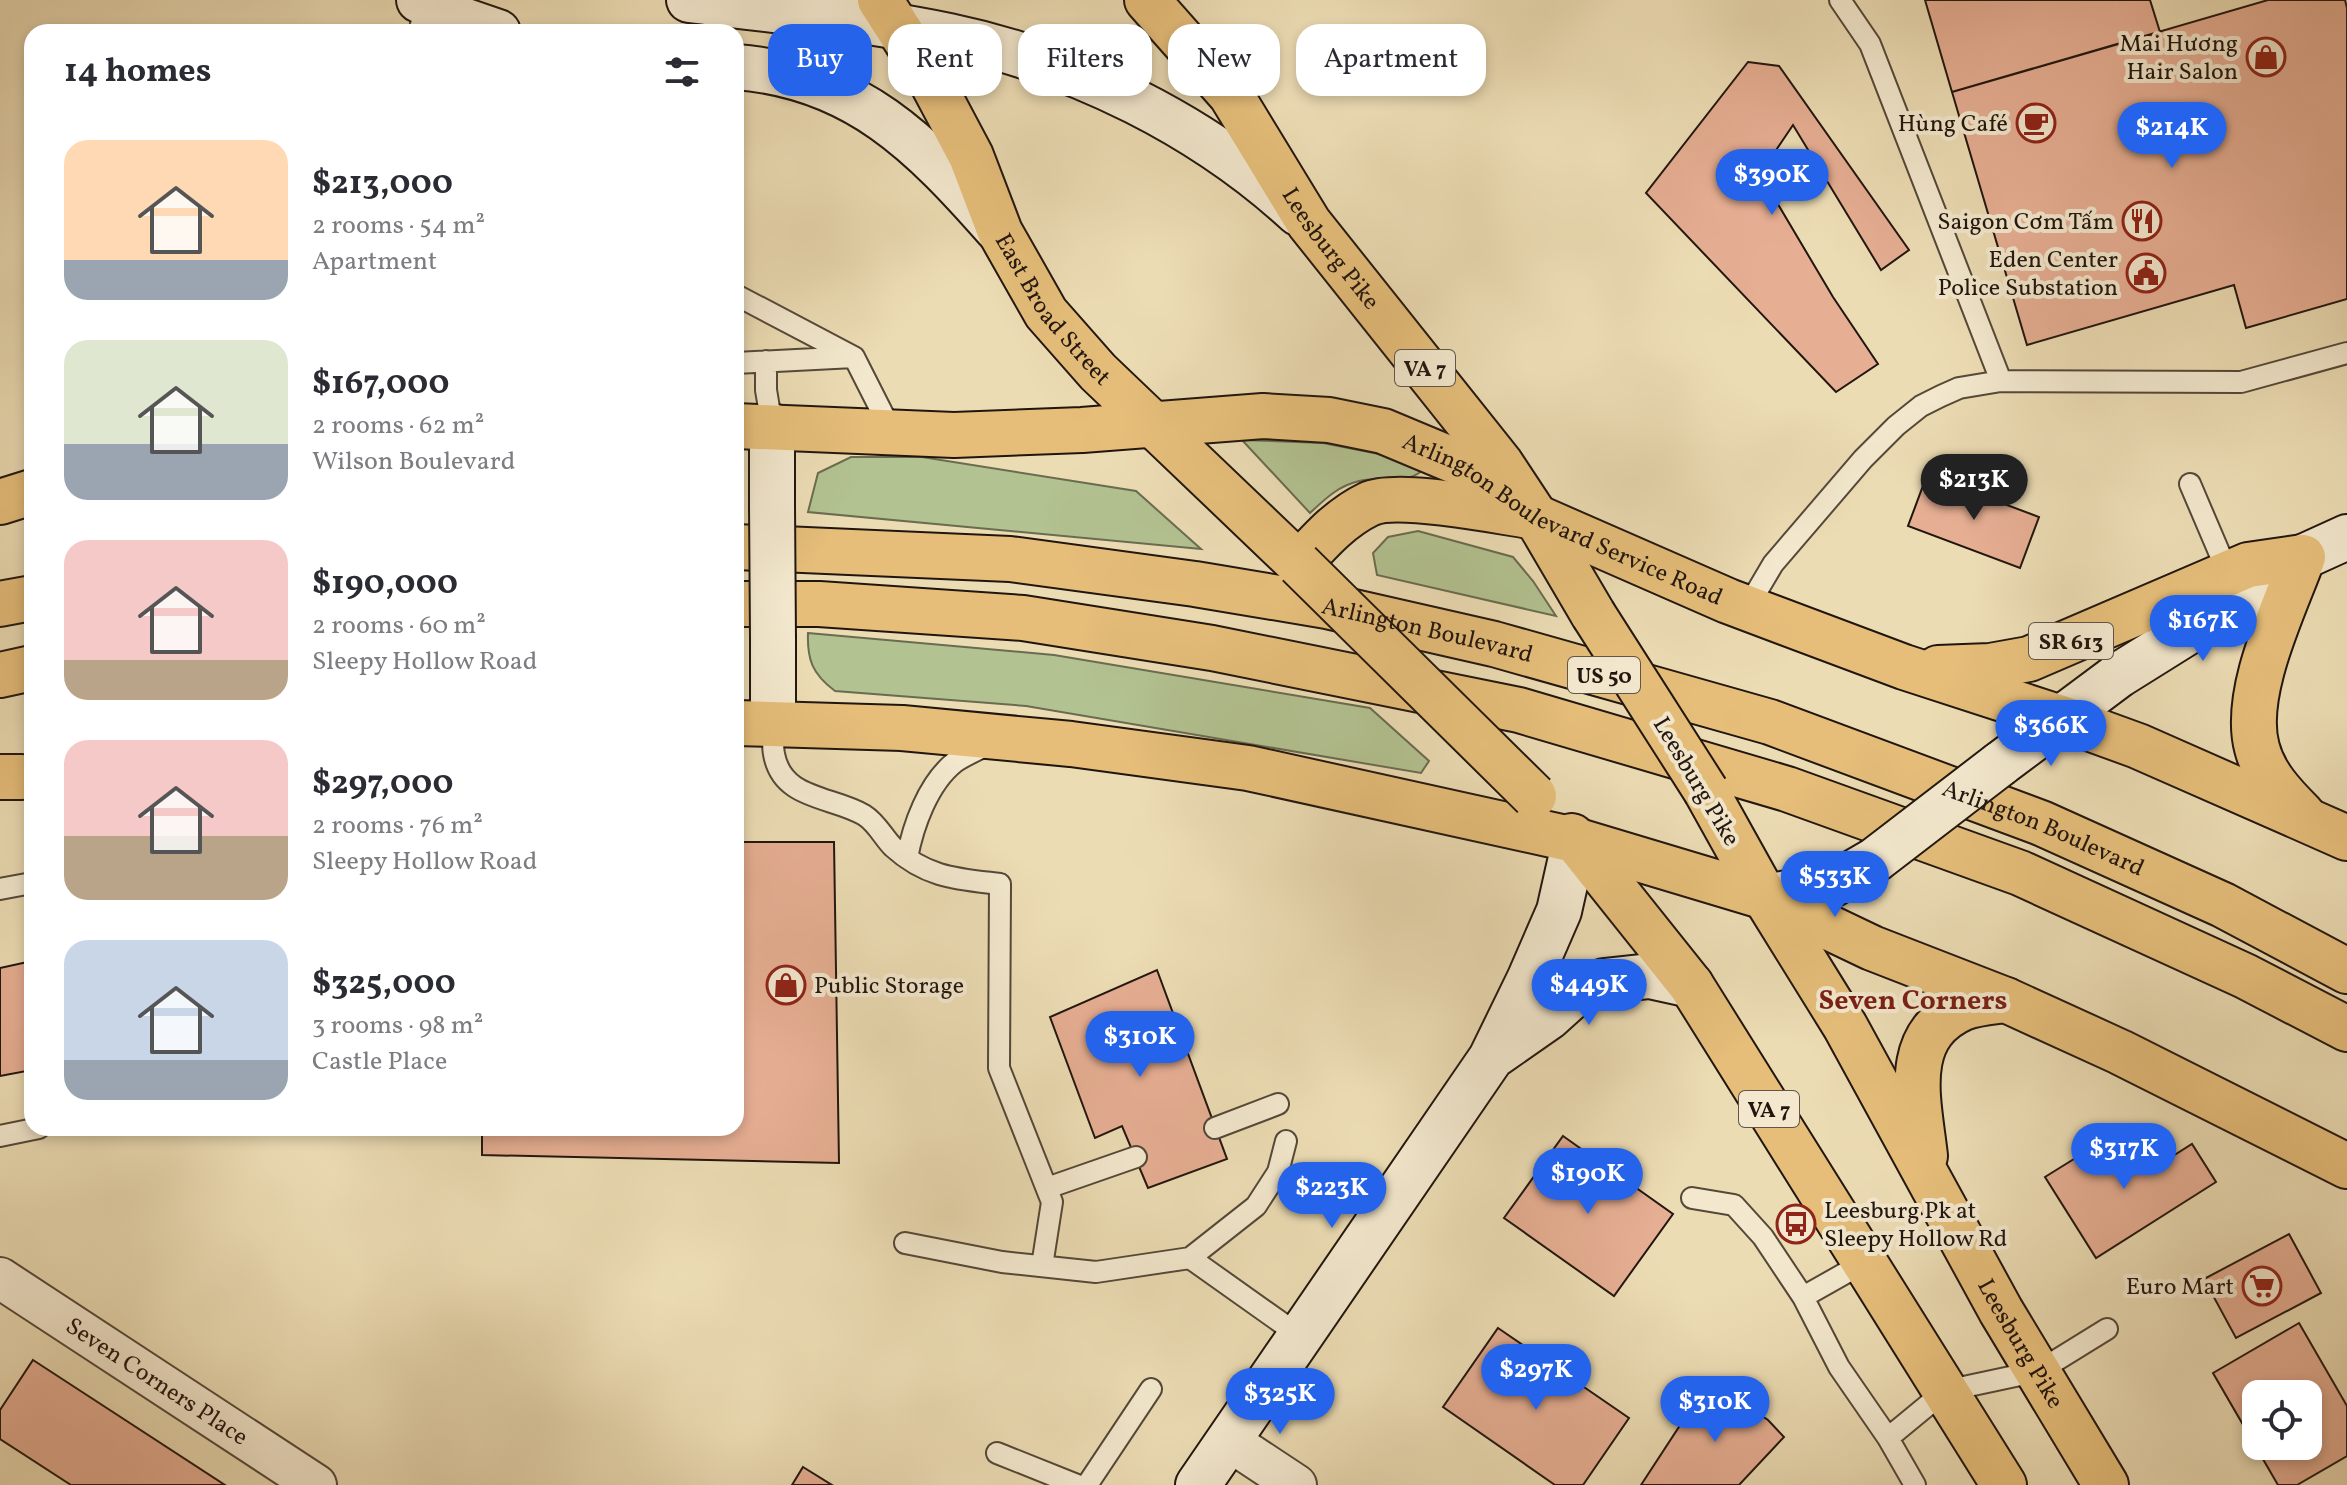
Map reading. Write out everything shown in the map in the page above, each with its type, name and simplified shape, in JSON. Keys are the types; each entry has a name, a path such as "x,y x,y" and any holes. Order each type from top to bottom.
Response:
{"main road":[{"path":"689,0 888,13 1085,78 1204,140 1259,177 1309,223"},
{"name":"Leesburg Pike","path":"1147,0 1231,95 1309,223 1501,464 1536,517 1593,614 1706,791 1765,897 1845,1026 2001,1311 2106,1485"},
{"path":"422,12 475,24"},
{"name":"East Broad Street","path":"888,13 928,75 971,156 1000,232 1046,313 1098,372 1299,564"},
{"path":"744,67 815,81 855,99 888,121 947,172 1000,232"},
{"name":"Arlington Boulevard Service Road","path":"754,426 954,435 1082,430 1263,416 1329,420 1383,431 1462,464 1536,517 1747,608 1904,667 2138,746 2347,838"},
{"path":"754,426 772,506 773,639 755,723 902,728 1001,737 1248,768 1575,840 1765,897 1872,948 2006,1000 2171,1076 2347,1166"},
{"path":"0,478 24,476"},
{"path":"0,502 24,494"},
{"path":"1299,564 1337,522 1372,502 1422,502 1536,517"},
{"name":"SR 613","path":"1765,897 1832,885 1875,860 2119,675 2207,620 2261,593 2303,557 2347,537"},
{"name":"Arlington Boulevard","path":"744,547 1010,559 1195,584 1327,606 1494,644 1770,722 2041,823 2223,905 2347,971"},
{"path":"2303,557 2259,679 2252,713 2257,748 2270,778 2307,819"},
{"name":"SR 613","path":"1904,667 1957,669 2029,659 2248,565 2303,557"},
{"name":"VA 7","path":"1299,564 1575,840 1691,985 2004,1485"},
{"path":"0,604 24,600"},
{"name":"Arlington Boulevard","path":"744,604 819,604 1023,618 1212,648 1519,710 1787,789 2020,873 2245,976 2347,1029"},
{"path":"0,675 24,670"},
{"path":"1198,1485 1491,1058 1559,911 1575,840"},
{"path":"1491,1058 1549,1017 1570,998 1604,981 1650,976 1691,985"},
{"path":"1926,1174 1918,1082 1919,1055 1929,1035 1943,1020 1965,1007 2006,1000"}],"street":[{"name":"Seven Corners Place","path":"0,1278 316,1485"},
{"path":"1228,1440 1296,1485"}],"lane":[{"path":"1840,0 1870,44 2001,381"},
{"path":"744,299 854,357 892,432"},
{"path":"1747,608 1773,564 1863,459 1921,406 1959,388 2001,381 2241,382 2347,353"},
{"path":"744,362 854,357"},
{"path":"754,426 766,390 766,361"},
{"path":"2190,484 2228,573"},
{"path":"755,723 793,787 810,796 850,807 869,818 891,845 907,858 943,877 1000,884 999,1068 1052,1202 1042,1266"},
{"path":"907,858 922,807 954,763 1001,737"},
{"path":"0,889 24,884"},
{"path":"1215,1128 1278,1104"},
{"path":"0,1136 24,1131"},
{"path":"905,1243 1002,1262 1096,1272 1190,1258 1256,1206 1278,1172 1286,1141"},
{"path":"1047,1188 1136,1157"},
{"path":"1692,1198 1734,1205 1763,1237 1803,1297 1839,1367 1888,1438 1915,1485"},
{"path":"1190,1258 1300,1336"},
{"path":"1803,1297 1865,1262"},
{"path":"1888,1438 1945,1391 2039,1371 2107,1329"},
{"path":"1087,1485 1151,1389"},
{"path":"997,1453 1077,1485"}],"green space":[{"path":"1242,440 1323,443 1394,457 1422,471 1399,480 1351,483 1310,513"},
{"path":"851,457 922,457 1136,491 1201,549 808,512 818,473"},
{"path":"1418,531 1513,557 1556,616 1377,575 1373,553 1388,537"},
{"path":"808,633 1054,655 1370,708 1429,761 1421,773 1026,706 835,691 812,665"}],"building":[{"path":"1925,0 2150,0 2160,32 1952,92"},
{"path":"2268,0 2345,0 2347,299 2246,328 2234,285 2027,345 1952,92"},
{"path":"1748,62 1779,66 1909,250 1881,270 1793,125 1760,174 1833,297 1878,364 1836,392 1646,193"},
{"path":"1927,475 2039,517 2020,568 1908,526"},
{"name":"Public Storage","path":"744,842 834,842 839,1163 482,1155 482,1136 744,1136"},
{"path":"24,963 24,1072 0,1076 0,968"},
{"path":"1157,970 1227,1159 1148,1188 1122,1126 1095,1138 1050,1017"},
{"path":"2119,1131 2146,1173 2192,1144 2216,1182 2096,1258 2045,1177"},
{"path":"1563,1136 1673,1214 1614,1296 1504,1218"},
{"name":"Euro Mart","path":"2289,1234 2321,1293 2236,1338 2204,1279"},
{"path":"2299,1323 2347,1406 2347,1456 2297,1485 2278,1485 2263,1460 2322,1460 2322,1380 2242,1380 2242,1423 2213,1373"},
{"path":"1498,1328 1629,1418 1583,1485 1555,1485 1443,1407"},
{"path":"33,1360 225,1485 71,1485 0,1439 0,1410"},
{"path":"1709,1381 1768,1420 1784,1437 1739,1485 1641,1485"},
{"path":"803,1467 832,1485 792,1485"}],"place":[{"name":"Mai Hương Hair Salon","path":"2266,57"},
{"name":"Hùng Café","path":"2036,123"},
{"name":"Saigon Cơm Tấm","path":"2142,221"},
{"name":"Eden Center Police Substation","path":"2146,273"},
{"name":"Public Storage","path":"786,985"},
{"name":"Leesburg Pk at Sleepy Hollow Rd","path":"1796,1224"},
{"name":"Euro Mart","path":"2262,1286"}],"district":[{"name":"Seven Corners","path":"1913,999"}]}
